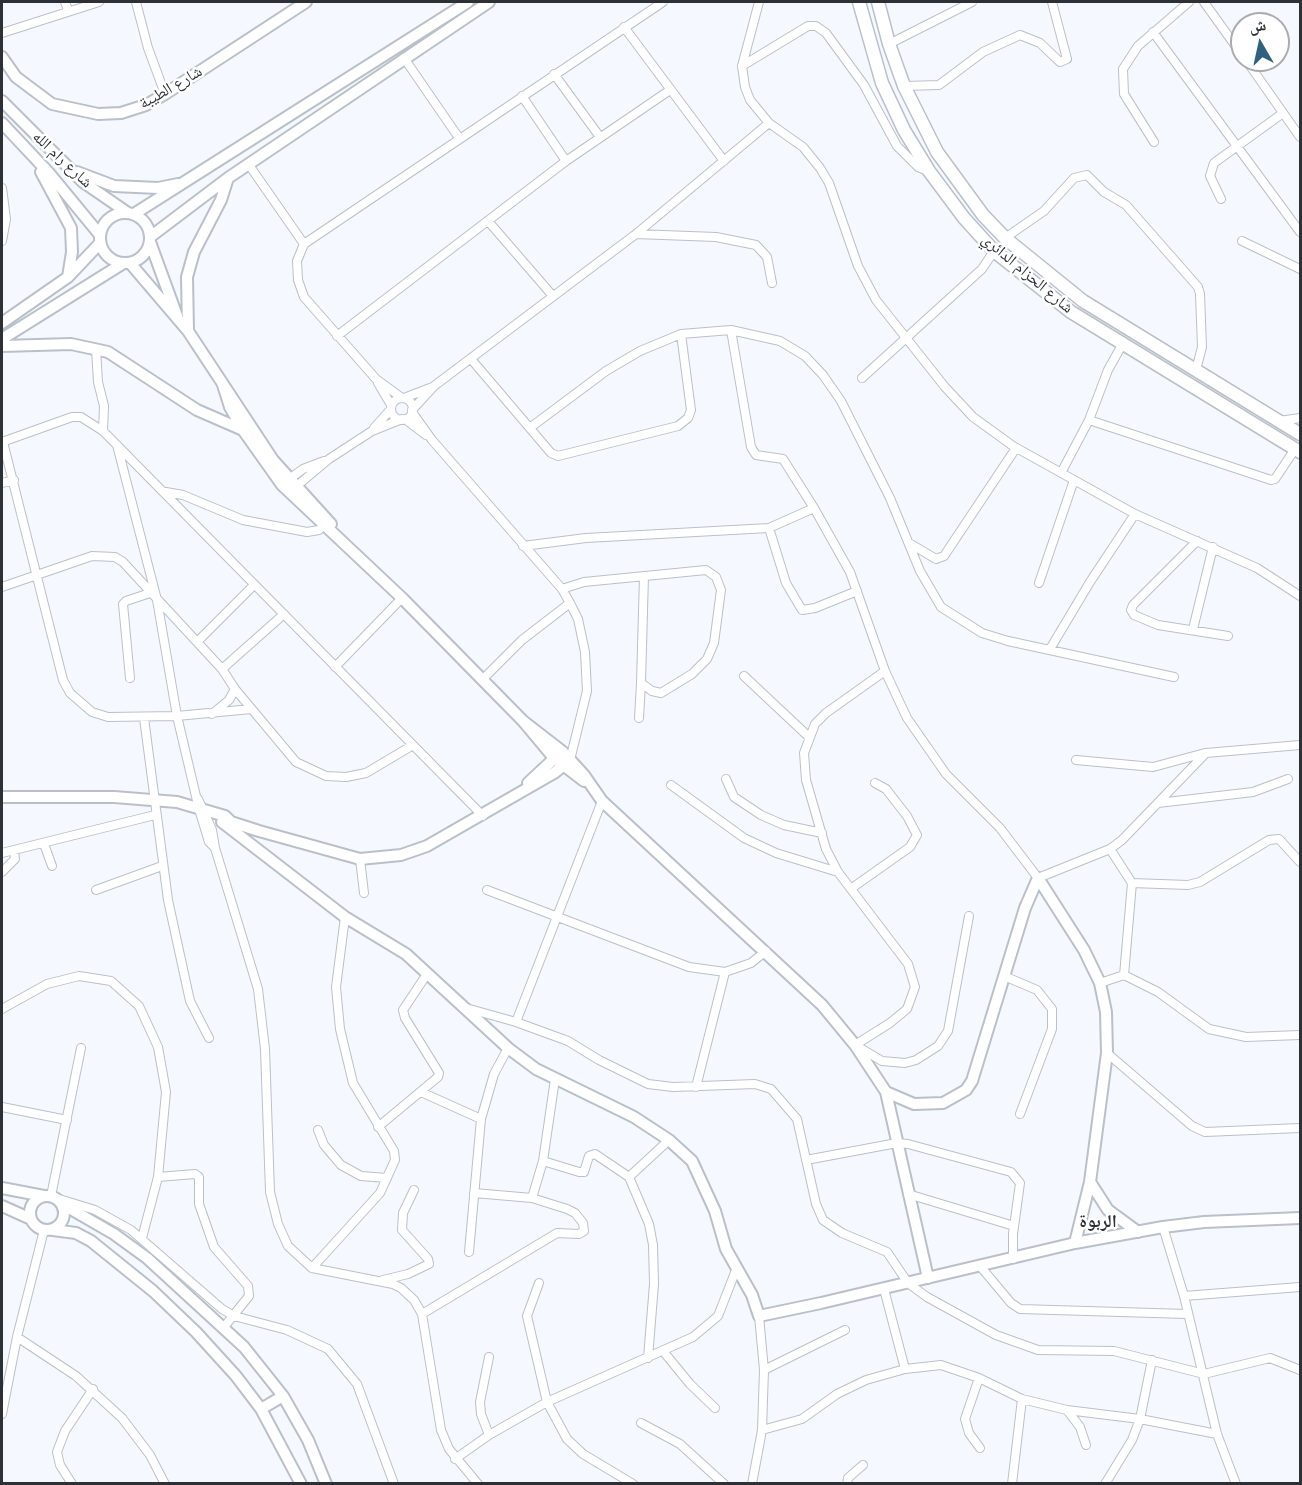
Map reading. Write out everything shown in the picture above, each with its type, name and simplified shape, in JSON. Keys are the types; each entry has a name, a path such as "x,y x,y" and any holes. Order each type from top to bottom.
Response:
{"main road":[{"name":"شارع الحزام الدائري","path":"859,2 882,83 904,130 929,171 964,218 994,251 1071,312 1298,451"},
{"name":"شارع الحزام الدائري","path":"878,2 904,87 937,152 983,214 1005,238 1083,301 1300,434"}],"street":[{"path":"65,2 68,10"},
{"path":"2,33 68,10 99,2"},
{"path":"136,2 148,48 165,94"},
{"name":"شارع الطيبة","path":"2,57 16,77 52,104 98,114 121,113 146,105 165,94 306,2"},
{"path":"2,323 68,277 100,239 111,218 131,213 187,182 468,2"},
{"path":"2,339 126,263 144,255 150,239 228,178 489,2"},
{"path":"2,797 153,799 171,802 202,810 226,822 360,859 401,855 427,846 483,816 564,757 584,712 587,691 585,652 578,619 570,603 562,589 432,440 412,411 410,403 376,379 304,297 298,280 297,261 304,244 663,2"},
{"path":"759,2 742,66 745,87 750,99 769,123 803,147 820,168 829,183 858,266 876,300 973,417 1016,448 1062,471 1135,514 1257,568 1300,596"},
{"path":"889,44 972,2"},
{"path":"904,87 939,85 983,52 1020,35 1040,43 1060,62 1067,59 1052,2"},
{"path":"1154,142 1129,104 1123,83 1123,69 1130,55 1189,2"},
{"path":"1204,2 1230,38"},
{"path":"742,66 808,26 816,26 826,33 864,86 897,146 918,167 929,171"},
{"path":"624,27 724,161"},
{"path":"1153,32 1300,231"},
{"path":"404,58 459,138"},
{"path":"1254,72 1300,137"},
{"path":"554,74 600,137"},
{"path":"337,336 566,161 670,90"},
{"path":"522,96 566,161"},
{"name":"شارع رام الله","path":"2,101 69,169 92,188 131,213"},
{"path":"1221,199 1212,182 1210,169 1237,146 1283,113"},
{"name":"شارع رام الله","path":"2,123 31,153 100,239"},
{"path":"290,485 372,431 403,419 434,386 636,234 769,123"},
{"path":"31,153 71,228 72,261 68,277"},
{"path":"249,165 304,244"},
{"path":"69,169 114,186 158,188 187,182"},
{"path":"1005,238 1044,211 1074,178 1087,175 1104,192 1126,205 1198,287 1202,347 1196,370"},
{"path":"188,331 187,277 194,252 221,200 228,178"},
{"path":"2,188 4,216 2,241"},
{"path":"131,213 145,223 178,319"},
{"path":"488,221 552,295"},
{"path":"636,234 717,237 756,245 767,257 772,283"},
{"path":"100,239 107,255 126,263 188,331 290,485 523,721 564,757 602,801 822,1005 855,1045 886,1092 928,1278"},
{"path":"1242,241 1300,269"},
{"path":"862,378 982,269 994,251"},
{"path":"531,427 606,371 640,351 681,334 731,330 780,341 805,356 823,375 841,401 941,607 982,633 1174,676"},
{"path":"731,330 751,447 756,455 783,459 850,572 885,671 907,718 946,774 1000,828 1038,878 1084,950 1100,983 1106,1012 1107,1053 1090,1182 1075,1243"},
{"path":"471,358 531,427 550,453 558,456 678,426 688,418 691,410 681,334"},
{"path":"2,346 59,344 108,352 197,410 243,430"},
{"path":"1062,471 1089,420 1108,370 1122,345"},
{"path":"96,349 98,382 104,406 103,431"},
{"path":"376,379 394,417 403,419 432,440"},
{"path":"223,386 230,408 243,430 324,525 340,538"},
{"path":"372,431 391,407 403,398 434,386"},
{"path":"251,709 144,718 100,716 85,706 65,687 38,573 2,442 72,417 81,417 103,431 483,816"},
{"path":"1279,421 1300,418"},
{"path":"1089,420 1271,480 1275,479 1298,451"},
{"path":"116,444 157,600 177,716 209,842 215,848 252,968 262,1009 270,1192 274,1211 288,1246 312,1268 381,1281 408,1293 422,1314 435,1408 441,1430 455,1459 478,1484"},
{"path":"909,543 936,559 944,556 1016,448"},
{"path":"2,483 14,480"},
{"path":"1039,583 1074,480"},
{"path":"165,492 183,495 243,520 308,532 319,530 324,525"},
{"path":"523,546 586,538 769,528 814,508"},
{"path":"1050,649 1090,582 1135,514"},
{"path":"769,528 786,583 802,610 815,608 857,591"},
{"path":"1197,541 1133,605 1131,610 1134,615 1158,625 1228,636"},
{"path":"1193,629 1213,547"},
{"path":"2,587 92,556 108,555 119,559 222,669 235,689 296,762 326,776 346,777 366,773 413,745"},
{"path":"562,589 584,582 705,570 716,578 722,590 714,643 707,659 692,674 661,693 652,691 641,683"},
{"path":"639,718 644,576"},
{"path":"197,642 254,585"},
{"path":"130,678 123,606 126,601 150,592"},
{"path":"335,667 402,598"},
{"path":"482,680 522,640 570,603"},
{"path":"222,669 284,614"},
{"path":"855,1045 890,1023 907,1009 915,987 908,964 838,872 822,833 806,780 804,753 808,737 815,724 826,713 885,671"},
{"path":"744,676 808,737"},
{"path":"212,714 229,700 235,689"},
{"path":"144,718 162,866 190,1000 209,1038"},
{"path":"1076,760 1153,768 1206,753 1300,745"},
{"path":"886,1092 914,1104 925,1106 944,1103 966,1090 972,1081 1025,908 1038,878 1110,849 1206,753"},
{"path":"726,779 734,797 761,814 784,825 822,833"},
{"path":"1158,803 1253,792 1288,779"},
{"path":"852,888 910,847 917,835 907,816 886,789 875,783"},
{"path":"671,785 744,838 776,853 838,872"},
{"path":"516,1022 602,801"},
{"path":"2,853 155,815"},
{"path":"226,822 251,846 345,917 406,954 508,1048 555,1079 634,1117 669,1140 692,1161 715,1211 726,1249 752,1296 759,1316 764,1370 762,1430 752,1484"},
{"path":"251,846 249,837 256,830"},
{"path":"256,830 265,857"},
{"path":"1132,883 1188,885 1200,882 1269,840 1279,839 1300,862"},
{"path":"44,844 52,866"},
{"path":"1110,849 1132,883 1124,975"},
{"path":"2,872 15,859 14,850"},
{"path":"360,859 364,893"},
{"path":"96,890 162,866"},
{"path":"487,890 689,967 725,972 751,963 766,951"},
{"path":"855,1045 882,1061 905,1063 916,1060 938,1046 948,1031 969,916"},
{"path":"312,1268 380,1193 393,1168 394,1151 353,1083 340,1029 336,987 345,917"},
{"path":"696,1087 725,972"},
{"path":"378,1127 438,1077 439,1072 405,1018 403,1010 427,974"},
{"path":"1100,983 1124,975 1158,992 1209,1029 1246,1037 1300,1035"},
{"path":"2,1009 47,984 79,976 111,981 139,1006 158,1047 165,1081 165,1112 158,1177 142,1238"},
{"path":"1004,976 1037,990 1052,1009 1052,1029 1020,1114"},
{"path":"466,1008 516,1022 568,1041 599,1060 648,1084 696,1087 755,1083 771,1089 796,1119 816,1204 823,1220 842,1233 887,1251 908,1282 943,1307 1021,1345 1052,1352 1114,1351 1204,1374 1270,1358 1300,1370"},
{"path":"48,1230 60,1225 64,1217 53,1198 81,1048"},
{"path":"470,1252 481,1119 494,1074 508,1048"},
{"path":"1107,1053 1191,1126 1205,1132 1300,1128"},
{"path":"532,1198 543,1161 555,1079"},
{"path":"421,1092 481,1119"},
{"path":"2,1107 67,1120"},
{"path":"318,1130 324,1145 341,1165 361,1176 387,1179"},
{"path":"629,1177 669,1140"},
{"path":"806,1160 897,1143 954,1156 1016,1176 1020,1187 1014,1226 1013,1259"},
{"path":"543,1161 584,1172 589,1155 595,1154 629,1177 649,1224 653,1245 654,1284 648,1358"},
{"path":"158,1177 195,1174 199,1176 199,1204 214,1247 250,1290 249,1296 224,1327"},
{"path":"1090,1182 1108,1210 1138,1232"},
{"path":"2,1188 53,1198 107,1216 142,1238 212,1301 234,1316 313,1341 335,1357 357,1384 394,1484"},
{"path":"381,1281 408,1274 429,1264 428,1259 402,1230 403,1213 414,1190"},
{"path":"422,1314 557,1233 579,1234 584,1231 583,1223 575,1214 532,1198 474,1193"},
{"path":"908,1194 1014,1226"},
{"path":"301,1484 261,1409 217,1354 146,1285 86,1237 69,1230 48,1230 36,1227 31,1219 31,1206 36,1199 53,1198 97,1223 147,1258 224,1327 244,1347 283,1396 308,1440 326,1484"},
{"path":"2,1206 31,1219"},
{"path":"759,1316 884,1289 1075,1243 1163,1227 1204,1222 1300,1218"},
{"path":"1163,1227 1184,1296 1217,1434 1236,1484"},
{"path":"2,1412 17,1336 48,1230"},
{"path":"980,1266 1011,1303 1020,1309 1187,1314"},
{"path":"455,1459 489,1435 547,1402 693,1337 718,1316 736,1270"},
{"path":"539,1283 527,1316 547,1402 567,1439 583,1454 633,1484"},
{"path":"1184,1296 1300,1287"},
{"path":"884,1289 905,1369"},
{"path":"764,1370 845,1330"},
{"path":"17,1336 93,1389 138,1437 165,1484"},
{"path":"663,1351 690,1384 715,1408"},
{"path":"489,1357 480,1402 481,1414 489,1435"},
{"path":"1105,1484 1128,1448 1140,1419 1152,1360"},
{"path":"762,1430 802,1419 853,1385 905,1369 941,1365 979,1378 1022,1398 1067,1410 1140,1419 1217,1434"},
{"path":"979,1378 966,1409 965,1419 969,1433 980,1448"},
{"path":"72,1484 60,1465 57,1452 65,1431 93,1389"},
{"path":"261,1409 283,1396"},
{"path":"1012,1484 1022,1398"},
{"path":"1067,1410 1080,1427 1086,1445"},
{"path":"641,1423 680,1444 724,1484"},
{"path":"847,1484 848,1478 863,1465"}],"district":[{"name":"الربوة","path":"1098,1222"}]}
